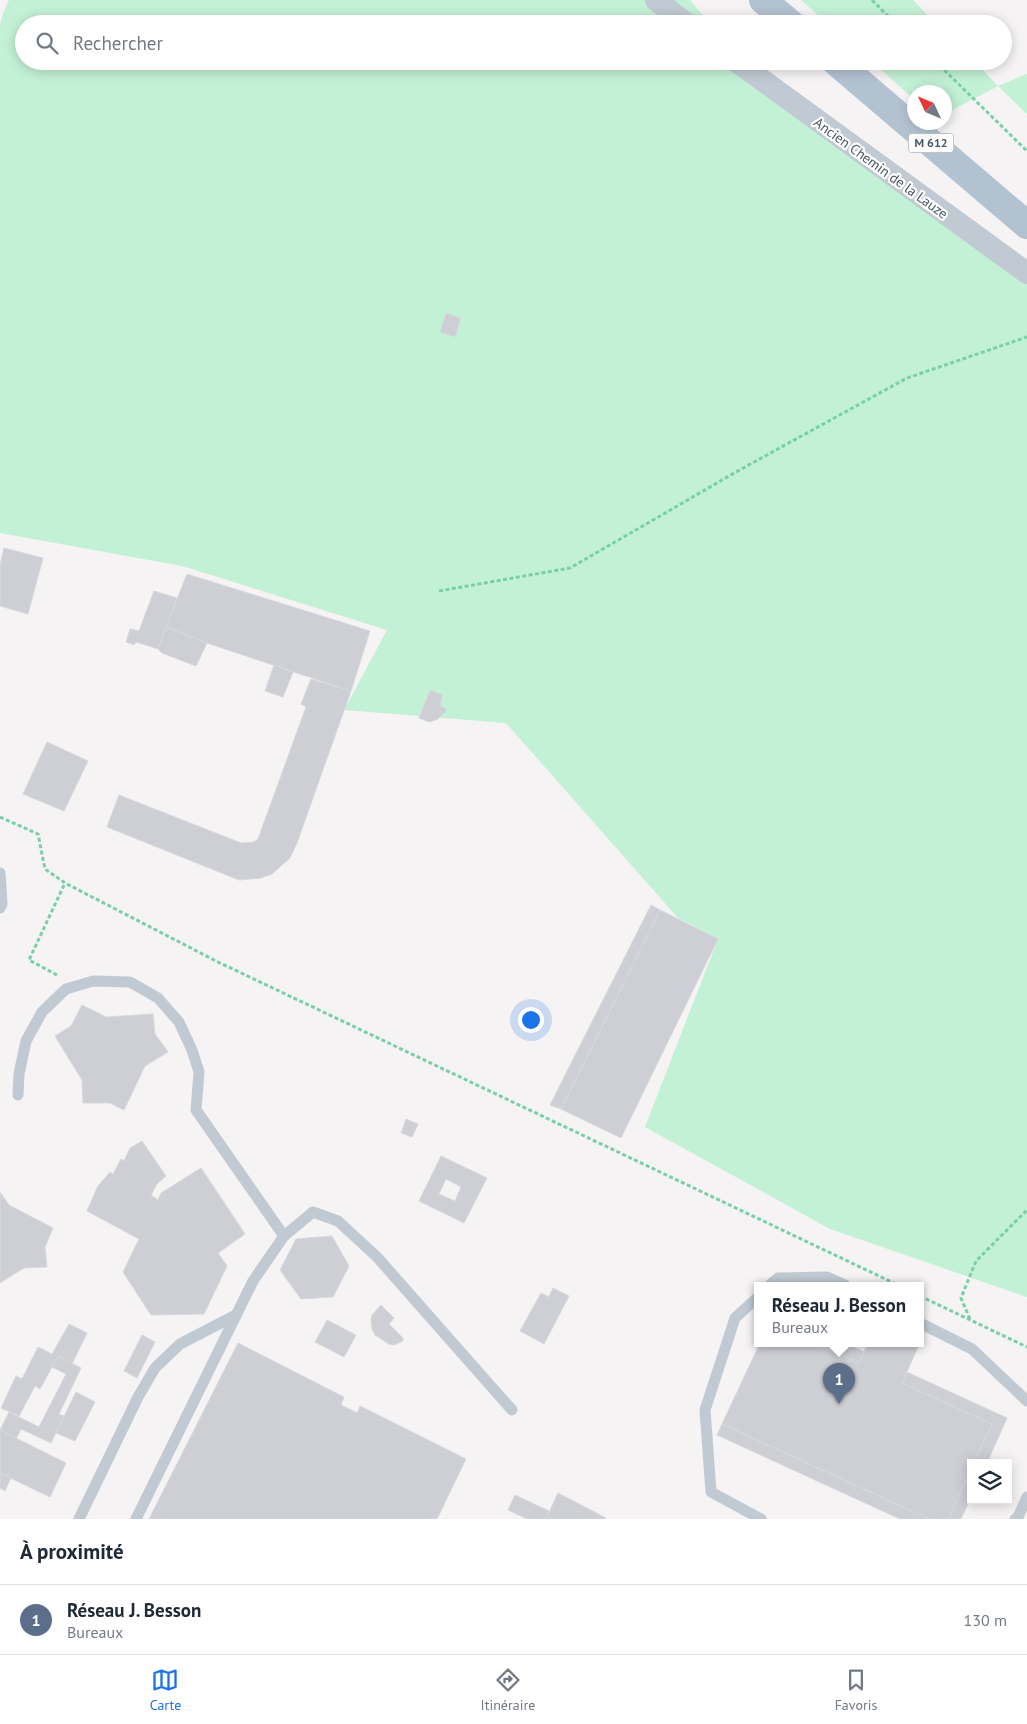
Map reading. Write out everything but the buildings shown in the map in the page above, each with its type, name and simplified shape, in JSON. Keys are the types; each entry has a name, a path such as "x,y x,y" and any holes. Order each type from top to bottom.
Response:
{"main road":[{"path":"763,0 780,15"},
{"name":"M 612","path":"846,70 1027,225"}],"street":[{"path":"656,0 675,15"},
{"name":"Ancien Chemin de la Lauze","path":"748,70 1027,274"}],"lane":[{"path":"0,873 2,904 0,908"},
{"path":"18,1095 18,1074 26,1041 42,1012 66,989 77,985 93,981 130,982 158,998 180,1022 199,1072 196,1110 284,1236"},
{"path":"136,1519 253,1281 284,1236 313,1212 338,1221 378,1257 512,1410"},
{"path":"773,1282 778,1278 828,1277 839,1282"},
{"path":"754,1300 734,1318 706,1410 711,1492 761,1519"},
{"path":"79,1519 138,1397 155,1368 180,1344 236,1315"},
{"path":"924,1325 972,1349 1027,1401"},
{"path":"1015,1519 1018,1517 1027,1497"}],"path":[{"path":"872,0 887,15"},
{"path":"944,70 1027,151"},
{"path":"439,590 570,568 736,472 906,378 1027,336"},
{"path":"0,817 38,834 45,869 65,882 218,962 892,1282"},
{"path":"65,882 29,960 77,985"},
{"path":"970,1319 961,1298 976,1261 1027,1210"},
{"path":"924,1298 1027,1347"}],"green space":[{"path":"9,0 690,0 702,15 15,15 15,70 754,70 1027,273 1027,1297 830,1229 645,1127 718,939 678,918 506,723 344,710 387,630 182,566 0,533 0,25"},
{"path":"801,0 913,0 927,15 818,15"},
{"path":"881,70 983,70 998,86 952,110 952,85 907,85 907,93"},
{"path":"1027,74 1027,114 998,86"}],"place":[{"name":"Réseau J. Besson","path":"839,1404"}]}
